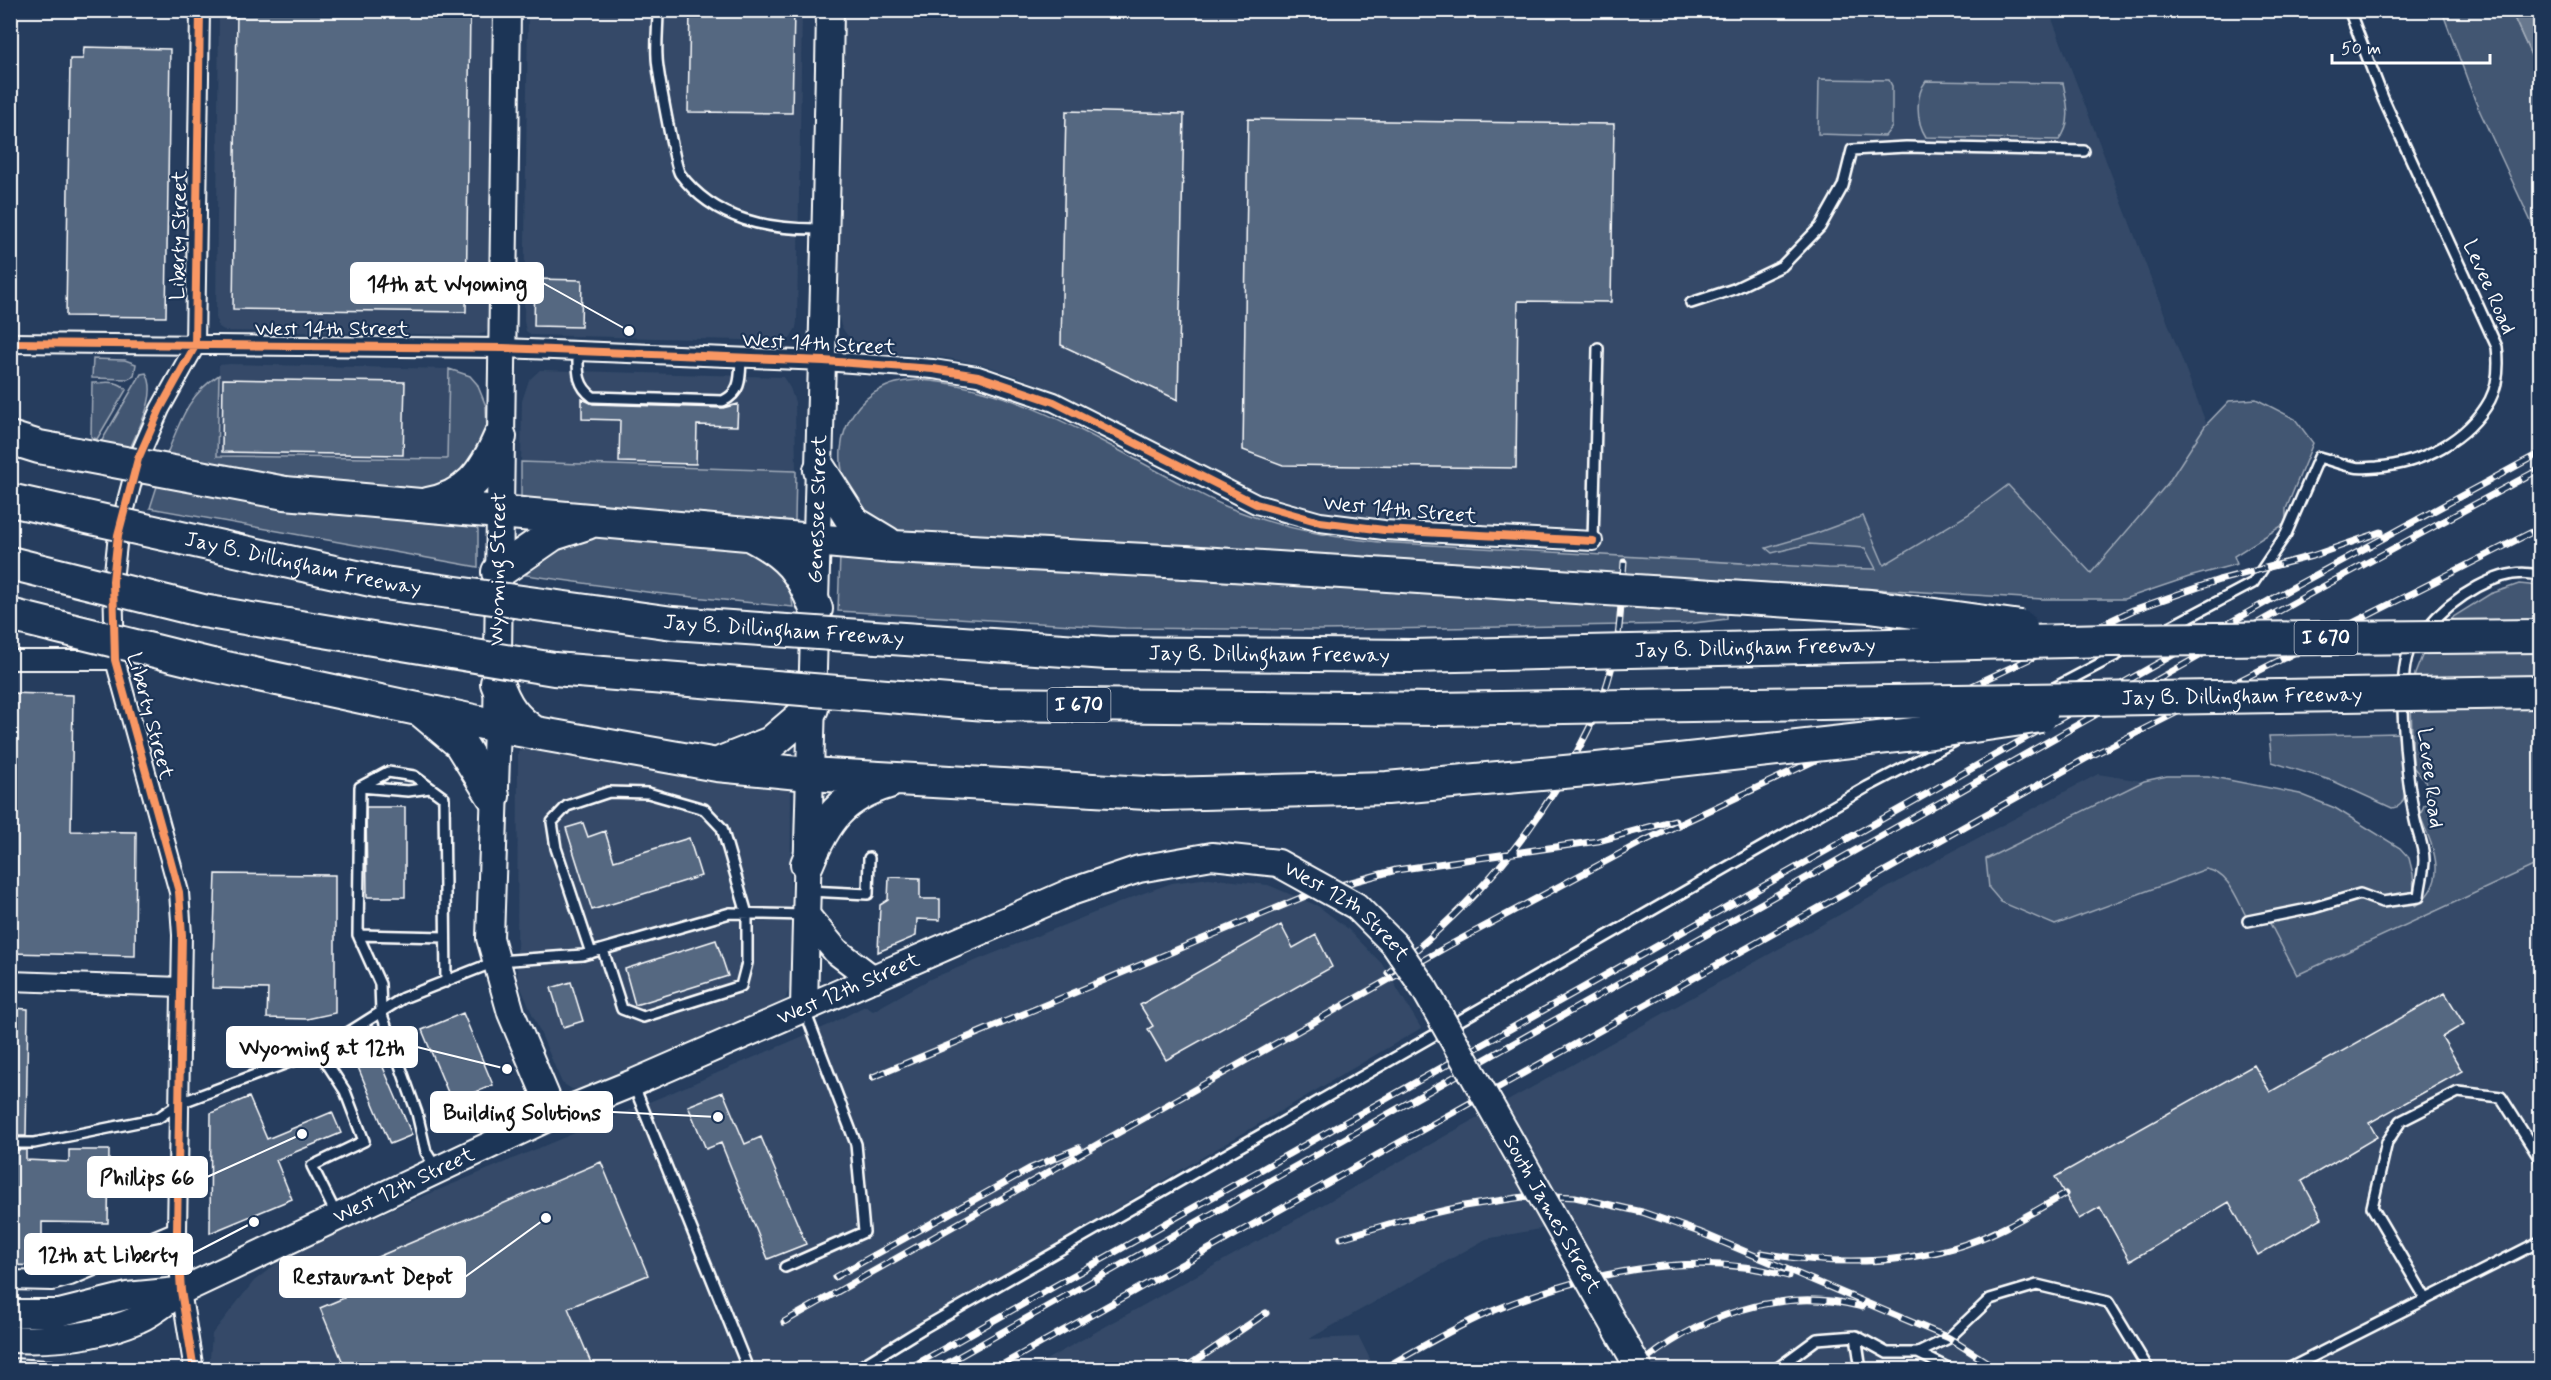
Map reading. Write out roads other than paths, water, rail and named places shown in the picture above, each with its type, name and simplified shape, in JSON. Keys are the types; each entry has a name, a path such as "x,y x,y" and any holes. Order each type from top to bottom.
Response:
{"highway":[{"path":"10,438 39,447 285,493 593,521 818,538 893,547 1185,562 1870,606 2111,640"},
{"path":"423,505 449,500 472,484 490,460 500,438"},
{"path":"820,470 854,523 893,547"},
{"name":"Jay B. Dillingham Freeway","path":"10,500 384,583 672,622 1095,652 1412,656 2111,640 2541,636"},
{"path":"498,572 554,534 593,521"},
{"path":"748,533 769,544 788,559 806,582 816,609"},
{"name":"Jay B. Dillingham Freeway","path":"10,563 203,610 554,669 986,704 1436,708 2541,692"},
{"path":"10,615 212,665 420,710 717,765 809,774 1164,794 1387,788 1597,769 1932,732 2160,697"},
{"path":"497,683 504,704 517,720 535,733"},
{"path":"717,765 771,743 812,708"},
{"path":"420,710 460,743 494,796"},
{"path":"807,890 819,836 840,807 865,789 898,779"}],"main road":[{"name":"Wyoming Street","path":"507,10 497,726 490,938 511,1013 554,1115"},
{"name":"Genessee Street","path":"804,1009 809,774 824,361 830,10"},
{"name":"West 12th Street","path":"10,1339 69,1338 107,1331 141,1318 181,1290 554,1115 633,1083 1071,892 1139,869 1212,856 1278,864 1356,906 1394,944 1424,988 1464,1058"},
{"path":"807,890 837,951 873,979"},
{"name":"South James Street","path":"1464,1058 1640,1370"},
{"name":"West 12th Street","path":"10,1313 59,1313 127,1296 181,1290"}],"street":[{"name":"Liberty Street","path":"194,1370 181,1290 177,1231 181,987 179,892 115,660 113,581 118,535 138,459 160,409 195,346 200,10"},
{"name":"West 14th Street","path":"10,344 503,348 824,361 933,369 978,376 1054,402 1256,504 1320,522 1384,530 1593,541"},
{"path":"10,660 115,660"},
{"path":"10,981 181,987"},
{"path":"10,1280 52,1281 70,1276 177,1231"},
{"path":"10,1368 49,1370"}],"lane":[{"path":"658,10 657,58 678,172 704,198 749,223 786,230 826,230"},
{"name":"Levee Road","path":"855,1370 956,1309 1867,787 2253,584 2286,534 2319,457 2355,468 2396,466 2430,455 2454,440 2475,421 2491,399 2500,367 2497,346 2383,98 2349,10"},
{"path":"1691,303 1734,289 1782,266 1820,227 1843,186 1852,150 1906,147 2084,151"},
{"path":"1593,541 1598,348"},
{"path":"578,351 578,377 583,390 593,396 723,401 734,396 739,387 741,358"},
{"name":"Levee Road","path":"2248,921 2313,908 2360,894 2382,902 2419,897 2424,860 2414,817 2405,736 2403,679 2408,650 2438,614 2469,593 2503,575 2531,573 2541,576"},
{"path":"360,787 388,772 414,776 444,798 446,982"},
{"path":"360,787 408,791 429,788"},
{"path":"360,787 358,935 380,984 381,1012 417,1113 426,1152 437,1170"},
{"path":"591,953 556,848 552,822 567,806 609,792 648,793 704,809 722,828 747,914 747,963 741,986 643,1017 622,1009 603,950"},
{"path":"10,1143 34,1143 158,1118 180,1103 319,1051 402,998 497,961 591,953 730,914 747,914 807,890 867,894 869,858"},
{"path":"358,935 445,937"},
{"path":"785,1268 864,1232 856,1144 804,1009"},
{"path":"319,1051 345,1091 364,1141 312,1166 338,1216"},
{"path":"633,1083 746,1364 734,1370"},
{"path":"2426,1299 2372,1207 2387,1142 2401,1121 2458,1092 2501,1097 2541,1159"},
{"path":"2286,1370 2541,1244"},
{"path":"1775,1370 1816,1339 1856,1336 1887,1353 1918,1353 1949,1338 1990,1299 2037,1285 2108,1302 2149,1370"},
{"path":"1856,1336 1861,1370"},
{"path":"1918,1353 1952,1370"}],"railway":[{"path":"906,1370 2279,595 2540,453"},
{"path":"935,1370 2304,597 2540,469"},
{"path":"993,1370 2085,759 2540,528"},
{"path":"784,1322 1448,946 1640,843 2133,610 2219,580 2312,556 2381,532"},
{"path":"1388,973 1441,928 1488,880 1530,828 1567,770 1598,709 1611,670 1619,630 1624,562"},
{"path":"873,1077 1315,892 1396,870 1598,841 1675,820"},
{"path":"835,1277 1029,1169 1079,1148"},
{"path":"1762,1253 1834,1261 1882,1260 1930,1254 1982,1238 2065,1194"},
{"path":"1341,1238 1399,1221 1464,1206 1536,1195 1575,1197 1642,1212 1699,1232 1949,1338 1999,1370"},
{"path":"1381,1370 1448,1332 1490,1312 1562,1286 1599,1277 1637,1269 1713,1264 1751,1268 1788,1276"},
{"path":"1634,1370 1684,1334 1741,1310 1771,1303 1801,1300 1832,1301 1862,1307"},
{"path":"1182,1370 1266,1313"}],"place":[{"name":"14th at Wyoming","path":"629,331"},
{"name":"Wyoming at 12th","path":"507,1069"},
{"name":"Building Solutions","path":"718,1117"},
{"name":"Phillips 66","path":"302,1134"},
{"name":"Restaurant Depot","path":"546,1218"},
{"name":"12th at Liberty","path":"254,1222"}]}
